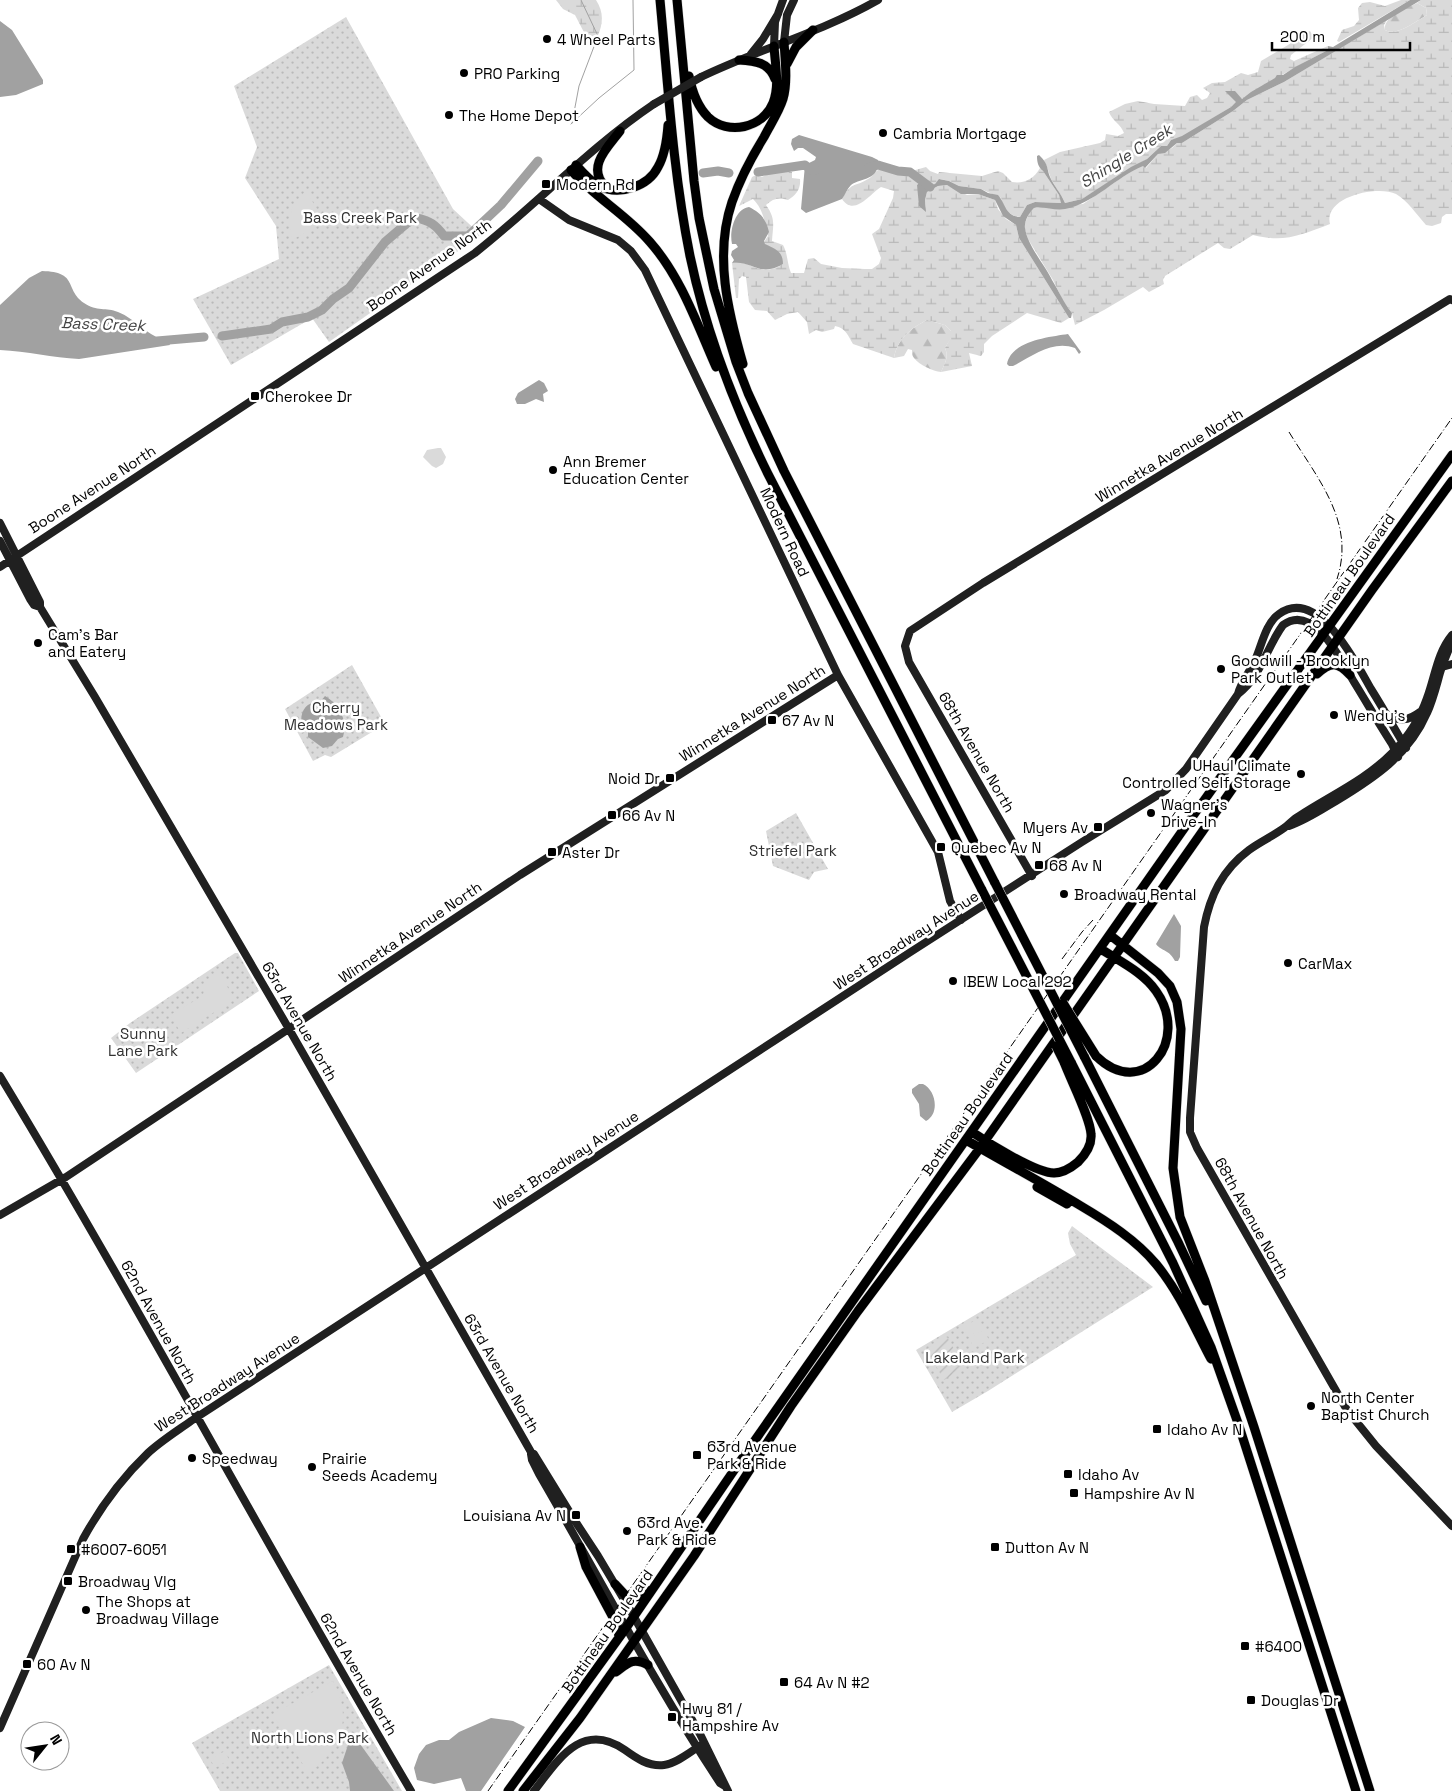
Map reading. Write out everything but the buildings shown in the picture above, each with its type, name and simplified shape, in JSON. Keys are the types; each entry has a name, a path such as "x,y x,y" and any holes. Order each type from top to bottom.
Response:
{"highway":[{"path":"660,0 681,205 696,284 721,364 760,457"},
{"path":"677,0 699,218 717,301 748,394 784,471 1200,1286 1230,1357"},
{"path":"679,24 692,90 703,111 712,121 732,128 754,124 770,108 776,88 774,46"},
{"path":"785,74 793,51 813,30"},
{"path":"748,394 726,290 724,239 729,210 740,182 782,102 785,88 784,42"},
{"path":"739,60 757,62 766,66 774,76 776,88"},
{"path":"574,167 592,181 609,189 622,190 638,185 649,178 658,168 667,140 669,95"},
{"path":"609,189 600,180 596,172 596,165 620,130"},
{"path":"574,167 582,182 618,210 642,233 666,262 682,290 760,457 1016,957 1067,1062 1186,1290 1208,1338 1227,1390 1356,1791"},
{"name":"Bottineau Boulevard","path":"508,1791 634,1617 739,1463 1110,935 1452,455"},
{"name":"Bottineau Boulevard","path":"523,1791 610,1676 710,1533 787,1413 833,1346 875,1287 983,1145 1386,569 1452,481"},
{"path":"1309,680 1332,664 1338,665 1350,676"},
{"path":"1016,923 1081,1034 1096,1056 1119,1071 1140,1070 1157,1059 1164,1050 1168,1038 1168,1016 1156,990 1143,977 1101,948"},
{"path":"1110,935 1158,973 1170,986 1177,1002 1181,1029 1173,1155 1176,1196 1180,1217 1205,1281 1370,1791"},
{"path":"983,1145 1032,1167 1054,1173 1066,1170 1082,1158 1090,1143 1090,1128 1067,1062"},
{"path":"969,1136 999,1158 1119,1230 1138,1245 1171,1282 1227,1390"},
{"path":"580,1547 586,1567 616,1625 619,1637"},
{"path":"615,1584 628,1598 636,1597 654,1588"},
{"path":"610,1676 632,1661 641,1661 648,1665"}],"street":[{"path":"774,46 774,29 783,0"},
{"path":"784,42 785,22 794,0"},
{"name":"Boone Avenue North","path":"0,567 475,253 574,167 654,104 701,77 850,15 878,0"},
{"path":"750,55 763,39 778,14"},
{"name":"Modern Road","path":"539,198 569,220 618,240 635,255 645,270 838,675 938,852 950,901 961,920"},
{"name":"Winnetka Avenue North","path":"906,640 910,631 915,627 978,586 1452,300"},
{"name":"63rd Avenue North","path":"0,523 34,605 40,607 95,697 289,1029 531,1452 615,1584 724,1779 726,1788"},
{"name":"63rd Avenue North","path":"0,541 14,558"},
{"name":"West Broadway Avenue","path":"1238,694 1240,684 1252,668 1272,622 1286,610 1304,609 1315,614 1339,636 1404,745"},
{"name":"West Broadway Avenue","path":"0,1728 78,1549 96,1517 115,1490 148,1454 170,1435 961,920 1166,790 1186,769 1238,694 1246,688 1256,674 1279,631 1289,621 1303,620 1312,625 1333,645 1396,754"},
{"name":"68th Avenue North","path":"906,640 905,652 909,662 1032,876"},
{"path":"1396,754 1427,713 1450,644"},
{"path":"1404,745 1427,698 1437,663 1450,644"},
{"path":"1442,667 1452,664"},
{"name":"Winnetka Avenue North","path":"0,1215 62,1179 520,875 838,675"},
{"path":"1385,712 1394,718 1403,720 1412,718 1421,711"},
{"name":"68th Avenue North","path":"1396,754 1367,782 1303,821 1285,828 1249,850 1226,872 1214,890 1208,906 1204,927 1190,1132 1197,1148 1347,1410 1376,1446 1452,1526"},
{"name":"62nd Avenue North","path":"0,1076 62,1179 411,1791"},
{"name":"63rd Avenue North","path":"531,1452 532,1460 539,1474 626,1628 696,1748 726,1788"},
{"path":"534,1791 567,1751 586,1741 598,1739 607,1741 640,1760 658,1765 672,1762 704,1743"}],"green space":[{"path":"556,0 596,0 602,18 598,36 588,40 575,15 563,9"},
{"path":"1401,0 1410,0 1339,42 1337,41 1342,30 1354,26 1359,20 1358,8 1362,3 1370,2 1385,6"},
{"path":"1421,0 1452,0 1452,214 1446,214 1442,217 1441,223 1432,226 1426,225 1408,204 1396,194 1377,191 1365,192 1343,200 1335,207 1330,215 1330,224 1292,237 1274,238 1253,235 1230,249 1224,248 1218,243 1165,276 1164,284 1149,292 1143,287 1075,325 1072,313 1063,301 1053,280 1028,239 1025,223 1030,211 1034,208 1083,204 1133,170 1143,165 1146,168 1158,154 1172,148 1177,143 1182,143 1247,100 1284,82 1387,20 1384,25 1385,30 1390,32 1401,30 1427,15 1426,8 1417,3"},
{"path":"1417,3 1426,8 1427,15 1401,30 1390,32 1385,30 1385,25 1391,17"},
{"name":"Bass Creek Park","path":"346,17 453,209 481,235 329,342 312,318 231,365 193,299 279,259 276,226 245,178 257,147 234,86"},
{"path":"1310,31 1314,37 1291,55 1290,59 1294,61 1328,46 1328,50 1242,99 1226,91 1237,102 1231,107 1182,137 1171,140 1167,146 1161,146 1147,159 1082,199 1065,203 1051,179 1044,160 1060,152 1100,143 1105,140 1106,134 1118,136 1124,133 1109,112 1125,104 1138,101 1185,106 1190,97 1197,95 1202,100 1207,98 1210,93 1203,88 1212,83 1225,82 1241,73 1248,75 1258,72 1261,61"},
{"path":"926,167 938,174 939,172 982,176 998,171 1003,173 1012,182 1025,181 1032,178 1040,168 1059,195 1062,203 1035,202 1027,205 1020,217 1016,216 1008,211 1001,198 981,189 959,186 940,179 935,184 930,185 912,171"},
{"path":"882,168 887,172 909,174 921,182 917,185 926,209 925,200 927,192 938,186 947,185 967,195 978,194 995,200 998,209 1006,219 1016,225 1019,238 1069,318 1061,323 1027,313 992,336 984,344 984,352 981,356 969,353 972,366 941,372 947,357 945,348 951,337 951,331 945,325 927,320 916,327 898,345 894,358 853,344 846,333 839,327 835,326 834,329 822,332 816,330 809,334 807,322 798,312 787,314 775,320 767,311 755,310 749,302 746,277 742,276 739,279 738,298 736,298 732,263 768,270 783,264 771,247 765,245 764,242 768,236 763,216 753,199 739,206 752,177 756,175 762,177 773,172 784,171 792,172 792,178 800,179 799,189 791,198 788,200 777,199 766,205 773,218 772,241 783,245 791,273 804,273 808,259 814,258 821,264 842,268 872,269 879,264 881,258 872,234 879,229 893,198 894,191 881,187 867,199 852,206 842,199 851,187 868,179"},
{"path":"306,191 323,219 323,223 292,240 291,213 296,202"},
{"path":"927,320 945,325 951,331 951,338 945,348 946,360 941,372 930,369 916,361 912,350 908,349 904,356 894,358 898,345 906,335"},
{"path":"441,448 446,457 443,464 436,468 423,457 427,450"},
{"name":"Cherry Meadows Park","path":"352,665 385,724 331,757 325,755 313,761 285,709"},
{"name":"Striefel Park","path":"796,813 828,869 814,872 809,880 773,866 766,831"},
{"name":"Sunny Lane Park","path":"235,953 238,953 259,991 136,1073 111,1038 130,1023"},
{"path":"217,970 233,996 232,1001 181,1033 170,1015 201,997 203,999 207,983"},
{"name":"Lakeland Park","path":"1072,1226 1153,1287 952,1412 916,1350 1076,1255 1070,1244 1068,1233"},
{"path":"978,1319 983,1328 968,1337 962,1327"},
{"path":"984,1330 989,1340 974,1348 969,1338"},
{"path":"947,1337 965,1368 944,1380 926,1349"},
{"name":"North Lions Park","path":"329,1665 402,1791 220,1791 192,1743"},
{"path":"333,1681 342,1707 343,1720 341,1732 329,1754 308,1773 273,1714"},
{"path":"225,1751 229,1760 215,1768 210,1759"}],"water":[{"path":"1410,0 1421,0 1284,82 1247,100 1182,143 1177,143 1165,153 1158,154 1145,168 1143,166 1133,171 1096,196 1065,209 1034,208 1025,223 1026,235 1072,313 1071,318 1069,318 1019,238 1016,225 1003,216 995,200 978,194 961,194 947,185 938,186 927,192 925,200 926,212 919,206 917,185 924,178 930,185 935,184 939,179 959,186 981,189 998,195 1011,214 1020,217 1027,205 1035,202 1061,203 1059,195 1039,166 1037,156 1039,155 1046,163 1050,177 1065,203 1082,199 1131,167 1147,159 1161,146 1167,146 1171,140 1182,136 1231,107 1236,102 1225,91 1235,91 1242,99 1277,75 1283,75 1328,50 1328,46 1333,47"},
{"path":"0,21 12,30 43,80 43,84 16,95 0,97"},
{"path":"799,135 872,157 878,160 876,172 851,185 842,199 806,213 801,209 805,165 815,160 816,157 803,148 798,148 794,151 791,144 792,139"},
{"path":"749,207 760,214 765,220 769,232 764,241 765,244 780,253 783,264 775,268 762,269 745,264 732,263 734,260 731,255 732,251 738,247 736,244 732,244 732,227 740,212"},
{"path":"42,271 61,274 69,282 78,298 84,303 124,315 154,336 168,341 170,345 79,359 0,350 0,305 29,278"},
{"path":"1068,334 1081,352 1079,354 1075,348 1058,346 1043,350 1013,366 1007,364 1010,356 1023,345 1041,339"},
{"path":"539,380 544,383 548,391 543,394 544,402 536,399 525,404 517,404 515,399 518,393"},
{"path":"325,696 334,703 341,713 344,731 343,737 338,739 332,746 323,748 308,737 308,730 302,727 301,717 307,706 320,702"},
{"path":"1174,914 1181,926 1180,957 1178,961 1175,961 1170,954 1156,944"},
{"path":"919,1084 923,1084 931,1091 935,1102 933,1113 926,1121 920,1116 919,1104 912,1093 912,1089"},
{"path":"491,1718 513,1721 525,1727 481,1791 466,1791 461,1778 434,1784 417,1780 414,1768 419,1754 426,1745 439,1740 449,1740 459,1732"},
{"path":"355,1737 394,1791 350,1791 349,1782 342,1763 350,1739"}],"waterway":[{"path":"572,123 579,86 598,36 581,0"},
{"name":"Bass Creek","path":"571,124 599,98 634,70 633,0"},
{"name":"Bass Creek","path":"222,336 271,329 282,322 308,317 322,310 333,299 349,288 385,242 416,218 432,224 444,236 468,236 501,205 538,161"},
{"name":"Shingle Creek","path":"758,172 805,165 811,170 815,170"},
{"name":"Shingle Creek","path":"868,168 878,165 898,171 910,172 930,187"},
{"name":"Shingle Creek","path":"703,173 718,171 729,173"},
{"name":"Bass Creek","path":"157,341 204,337"}],"railway":[{"path":"488,1791 1452,418"},
{"path":"1289,432 1322,484 1338,520 1342,558 1337,579"},
{"path":"1062,959 1093,920"}],"place":[{"name":"4 Wheel Parts","path":"547,39"},
{"name":"PRO Parking","path":"464,73"},
{"name":"The Home Depot","path":"449,115"},
{"name":"Cambria Mortgage","path":"883,133"},
{"name":"Modern Rd","path":"546,184"},
{"name":"Cherokee Dr","path":"255,396"},
{"name":"Ann Bremer Education Center","path":"553,470"},
{"name":"Cam's Bar and Eatery","path":"38,643"},
{"name":"Goodwill - Brooklyn Park Outlet","path":"1221,669"},
{"name":"Wendy's","path":"1334,715"},
{"name":"67 Av N","path":"772,720"},
{"name":"UHaul Climate Controlled Self Storage","path":"1301,774"},
{"name":"Noid Dr","path":"670,778"},
{"name":"Wagner's Drive-In","path":"1151,813"},
{"name":"66 Av N","path":"612,815"},
{"name":"Myers Av","path":"1098,827"},
{"name":"Quebec Av N","path":"941,847"},
{"name":"Aster Dr","path":"552,852"},
{"name":"68 Av N","path":"1039,865"},
{"name":"Broadway Rental","path":"1064,894"},
{"name":"CarMax","path":"1288,963"},
{"name":"IBEW Local 292","path":"953,981"},
{"name":"North Center Baptist Church","path":"1311,1406"},
{"name":"Idaho Av N","path":"1157,1429"},
{"name":"63rd Avenue Park & Ride","path":"697,1455"},
{"name":"Speedway","path":"192,1458"},
{"name":"Prairie Seeds Academy","path":"312,1467"},
{"name":"Idaho Av","path":"1068,1474"},
{"name":"Hampshire Av N","path":"1074,1493"},
{"name":"Louisiana Av N","path":"576,1515"},
{"name":"63rd Ave. Park & Ride","path":"627,1531"},
{"name":"Dutton Av N","path":"995,1547"},
{"name":"#6007-6051","path":"71,1549"},
{"name":"Broadway Vlg","path":"68,1581"},
{"name":"The Shops at Broadway Village","path":"86,1610"},
{"name":"#6400","path":"1245,1646"},
{"name":"60 Av N","path":"27,1664"},
{"name":"64 Av N #2","path":"784,1682"},
{"name":"Douglas Dr","path":"1251,1700"},
{"name":"Hwy 81 / Hampshire Av","path":"672,1717"}]}
